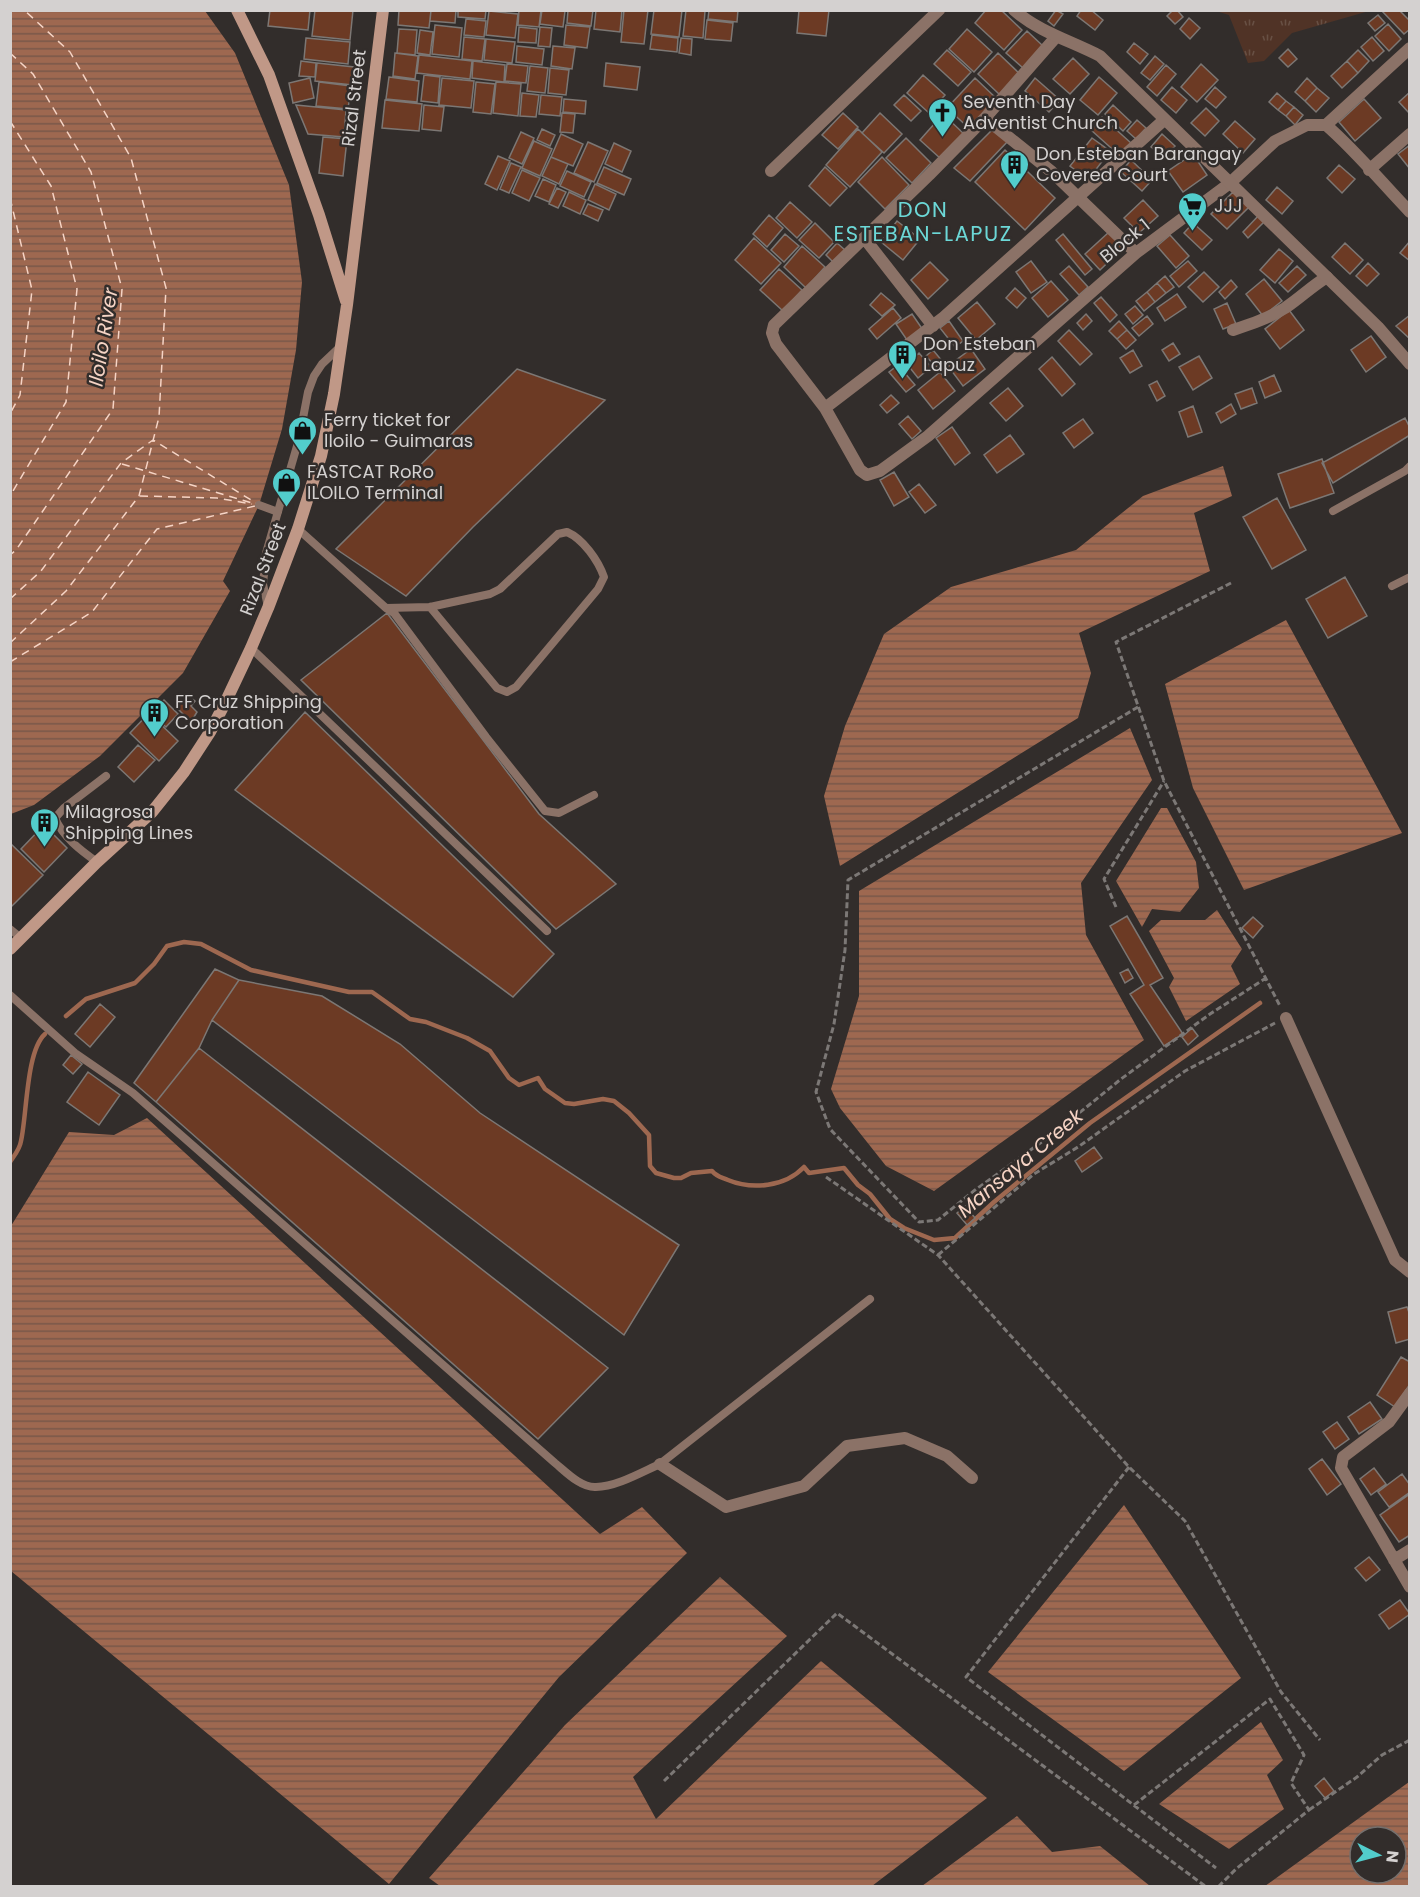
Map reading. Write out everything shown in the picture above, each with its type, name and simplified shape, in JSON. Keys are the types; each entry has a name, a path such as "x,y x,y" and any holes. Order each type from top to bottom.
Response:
{"main road":[{"path":"237,10 269,75 319,215 347,305"},
{"name":"Rizal Street","path":"10,949 97,862 152,812 184,772 210,732 268,608 298,529 321,456 334,394 342,346 383,10"}],"street":[{"path":"771,171 939,10"},
{"path":"1014,10 1024,19 1056,37 1100,56 1378,327 1410,364"},
{"path":"1056,37 985,118 865,239 774,325 772,333 776,344 825,408 933,326 1164,120"},
{"path":"1410,48 1326,125 1345,141 1369,170 1410,212"},
{"path":"985,118 1080,197 1136,253"},
{"name":"Block 1","path":"825,408 860,470 867,475 880,471 928,436 1136,253 1230,183 1275,141 1307,125 1326,125"},
{"path":"1369,170 1410,134"},
{"path":"865,239 933,326"},
{"path":"1233,330 1266,319 1327,277"},
{"path":"1286,1017 1395,1260 1410,1272"},
{"path":"1410,1393 1389,1422 1343,1456 1341,1462 1341,1468 1410,1587"},
{"path":"660,1464 726,1507 804,1486 847,1446 905,1438 947,1456 972,1478"},
{"path":"1394,1560 1410,1550"}],"lane":[{"path":"268,608 263,584 263,570 294,458 308,392 322,364 342,346"},
{"path":"1334,511 1408,472"},
{"path":"259,505 278,512"},
{"path":"298,529 394,613 486,737 545,811 559,813 594,795"},
{"path":"386,608 430,607 490,594 500,589 558,534 567,532 575,536 600,566 604,577 598,589 524,678 516,687 507,692 497,688 430,607"},
{"path":"1392,586 1410,577"},
{"path":"251,648 547,931"},
{"path":"97,862 59,828 55,818 64,808 106,776"},
{"path":"10,929 21,938"},
{"path":"10,995 75,1053 133,1093 575,1480 595,1488 621,1481 660,1464 870,1299"}],"path":[{"path":"938,1256 1034,1174 1078,1147 1185,1071 1286,1017 1164,781 1116,642 1231,583"},
{"path":"1138,707 848,880 845,950 834,1024 816,1092 830,1129 919,1222 938,1220 1210,1014 1266,978"},
{"path":"1116,907 1104,879 1164,781"},
{"path":"826,1177 938,1256 1129,1467 1185,1521 1281,1692 1320,1740"},
{"path":"1129,1467 966,1677 1216,1868"},
{"path":"663,1781 837,1613 1204,1887"},
{"path":"1134,1805 1270,1699 1304,1755 1291,1783 1309,1810"},
{"path":"1220,1887 1236,1869 1309,1810 1357,1777 1382,1755 1410,1740"}],"green space":[{"path":"1216,11 1369,11 1292,33 1264,61 1248,63 1229,15"}],"water":[{"name":"Iloilo River","path":"11,11 205,11 235,53 289,185 302,282 296,350 282,429 259,505 223,581 230,591 183,673 100,756 34,805 11,814"},
{"path":"1223,466 1232,496 1194,513 1210,571 1079,633 1091,673 1078,718 840,866 824,796 845,726 884,634 951,587 1076,550 1143,496"},
{"path":"1286,620 1402,833 1244,890 1193,788 1165,684"},
{"path":"1130,728 1152,780 1081,883 1086,935 1144,1040 934,1191 886,1166 840,1108 831,1089 859,996 859,891"},
{"path":"1161,808 1167,808 1196,862 1199,888 1180,912 1152,909 1142,927 1116,881"},
{"path":"1217,910 1242,949 1231,966 1240,984 1186,1021 1169,987 1174,978 1149,931 1161,920 1205,920"},
{"path":"147,1118 600,1534 642,1507 687,1553 559,1677 389,1884 11,1571 11,1226 69,1132 114,1135"},
{"path":"1124,1505 1241,1678 1124,1771 988,1672"},
{"path":"720,1577 787,1636 633,1777 656,1819 821,1661 987,1798 872,1886 440,1886 429,1878 565,1725"},
{"path":"1261,1722 1283,1760 1267,1775 1284,1809 1229,1849 1159,1804"},
{"path":"1409,1782 1409,1886 1265,1886 1348,1826 1348,1885 1408,1885 1408,1825 1349,1825"},
{"path":"1017,1816 1052,1852 1100,1846 1150,1886 922,1886"}],"building":[{"path":"270,10 310,10 308,30 268,26"},
{"path":"315,10 353,10 350,40 312,36"},
{"path":"399,10 431,10 429,28 398,25"},
{"path":"431,10 456,10 455,23 430,21"},
{"path":"458,10 486,10 485,19 458,17"},
{"path":"519,10 541,10 539,27 518,25"},
{"path":"542,10 565,11 563,27 540,24"},
{"path":"568,10 593,10 591,26 567,23"},
{"path":"596,10 622,10 620,32 594,29"},
{"path":"624,10 648,10 644,44 621,42"},
{"path":"654,10 682,10 679,37 651,34"},
{"path":"686,10 705,11 703,38 683,36"},
{"path":"709,10 738,10 737,22 708,19"},
{"path":"799,10 829,10 826,36 797,33"},
{"path":"986,10 1001,10 1022,30 1004,50 975,23"},
{"path":"1056,10 1063,14 1054,26 1048,21"},
{"path":"1081,10 1091,10 1103,20 1095,30 1077,16"},
{"path":"1173,10 1177,10 1183,17 1175,24 1167,16"},
{"path":"1381,10 1399,10 1410,21 1410,29 1404,34"},
{"path":"489,11 518,14 515,38 486,35"},
{"path":"1378,15 1385,23 1375,31 1368,23"},
{"path":"1189,18 1200,28 1190,39 1180,29"},
{"path":"466,19 486,21 484,37 464,35"},
{"path":"707,20 733,23 731,41 705,39"},
{"path":"1388,24 1401,39 1389,51 1375,36"},
{"path":"435,25 462,28 459,57 432,54"},
{"path":"566,25 590,27 587,48 564,45"},
{"path":"519,27 537,29 536,43 518,42"},
{"path":"540,27 552,28 550,47 538,46"},
{"path":"399,29 417,30 415,55 397,53"},
{"path":"967,29 992,52 974,72 949,49"},
{"path":"420,30 433,32 430,55 417,53"},
{"path":"1027,31 1043,46 1023,68 1006,53"},
{"path":"652,35 678,38 677,52 650,49"},
{"path":"464,37 485,39 482,61 462,59"},
{"path":"1372,37 1384,51 1373,61 1361,47"},
{"path":"306,38 350,42 348,64 304,59"},
{"path":"681,38 692,39 691,55 679,53"},
{"path":"486,39 515,42 512,63 484,60"},
{"path":"1134,43 1148,54 1140,64 1127,52"},
{"path":"517,46 544,49 542,65 516,62"},
{"path":"553,46 575,48 572,69 551,66"},
{"path":"1288,49 1297,59 1288,67 1279,58"},
{"path":"947,50 971,72 958,86 934,64"},
{"path":"1358,50 1369,61 1358,73 1347,61"},
{"path":"395,53 418,56 415,79 393,76"},
{"path":"998,53 1020,74 1000,95 978,74"},
{"path":"419,55 472,61 470,79 417,73"},
{"path":"1155,56 1164,64 1150,80 1141,73"},
{"path":"1073,58 1089,74 1070,94 1053,79"},
{"path":"301,61 316,63 315,77 299,76"},
{"path":"473,61 505,65 504,82 472,78"},
{"path":"1347,61 1358,73 1342,88 1331,76"},
{"path":"317,63 354,67 353,85 315,81"},
{"path":"606,63 640,67 637,90 604,86"},
{"path":"507,64 528,66 526,83 505,81"},
{"path":"1201,64 1218,80 1197,102 1181,87"},
{"path":"1166,65 1176,74 1157,96 1147,87"},
{"path":"530,66 548,68 545,93 527,91"},
{"path":"550,68 569,70 566,95 548,93"},
{"path":"424,75 440,77 438,103 421,101"},
{"path":"923,75 945,95 929,113 907,93"},
{"path":"389,77 419,81 417,102 386,99"},
{"path":"1099,77 1117,93 1098,115 1080,100"},
{"path":"310,78 314,98 293,103 289,83"},
{"path":"442,78 474,81 471,108 439,105"},
{"path":"975,78 998,100 971,130 947,108"},
{"path":"1035,78 1060,100 1049,112 1025,91"},
{"path":"1307,78 1317,88 1305,101 1295,92"},
{"path":"319,82 351,86 348,109 316,106"},
{"path":"476,82 495,84 491,114 473,112"},
{"path":"496,82 521,84 518,116 493,113"},
{"path":"1172,87 1187,100 1176,113 1161,100"},
{"path":"1215,87 1226,97 1216,108 1205,99"},
{"path":"1317,88 1329,98 1316,112 1305,101"},
{"path":"1410,92 1410,114 1399,102"},
{"path":"522,93 539,95 536,117 520,116"},
{"path":"1277,93 1286,101 1278,110 1269,102"},
{"path":"541,95 562,97 560,116 539,114"},
{"path":"904,95 921,111 911,121 894,105"},
{"path":"564,99 586,101 585,114 563,112"},
{"path":"1364,99 1381,118 1355,141 1339,122"},
{"path":"385,100 422,104 419,131 382,128"},
{"path":"1286,101 1294,107 1286,116 1278,110"},
{"path":"296,105 346,110 344,137 308,134"},
{"path":"424,105 444,107 441,131 422,129"},
{"path":"1113,105 1131,122 1123,131 1105,114"},
{"path":"1294,107 1303,115 1295,125 1286,116"},
{"path":"1206,108 1219,121 1205,136 1191,123"},
{"path":"562,113 575,114 573,133 560,132"},
{"path":"843,113 858,127 838,149 822,135"},
{"path":"880,113 902,134 884,153 862,133"},
{"name":"Seventh Day Adventist Church","path":"943,114 964,134 941,159 920,140"},
{"path":"1102,117 1131,143 1120,156 1091,130"},
{"path":"1137,120 1146,128 1136,139 1127,131"},
{"path":"1235,121 1255,139 1243,153 1223,134"},
{"path":"994,128 1008,141 970,181 954,168"},
{"path":"542,129 555,135 550,146 537,140"},
{"path":"858,129 882,152 850,187 826,165"},
{"path":"521,132 534,138 522,164 509,158"},
{"path":"561,134 583,144 573,166 551,157"},
{"path":"1162,134 1175,146 1165,158 1151,147"},
{"path":"323,137 347,139 343,176 319,173"},
{"path":"906,138 931,163 912,183 886,158"},
{"path":"1092,138 1110,151 1088,180 1070,166"},
{"path":"534,141 552,149 540,176 522,168"},
{"path":"588,142 608,151 594,182 574,173"},
{"path":"614,143 631,151 622,172 605,164"},
{"path":"1410,145 1410,169 1398,154"},
{"name":"Don Esteban Barangay Covered Court","path":"1005,150 1055,198 1025,230 975,182"},
{"path":"1193,154 1207,175 1183,192 1168,171"},
{"path":"498,156 510,161 497,190 485,184"},
{"path":"551,157 568,164 559,184 542,176"},
{"path":"882,157 909,185 885,209 858,182"},
{"path":"1131,160 1152,180 1142,191 1121,172"},
{"path":"511,163 521,167 509,193 500,189"},
{"path":"1339,165 1355,179 1342,193 1327,178"},
{"path":"604,167 631,179 624,195 597,183"},
{"path":"825,167 847,188 830,206 809,186"},
{"path":"522,170 540,178 529,201 512,193"},
{"path":"567,171 591,182 584,197 560,186"},
{"path":"543,179 556,185 549,202 535,196"},
{"path":"595,184 616,194 609,210 588,200"},
{"path":"1277,187 1293,201 1282,214 1266,200"},
{"path":"557,188 566,192 558,208 549,204"},
{"path":"569,192 586,200 580,214 563,206"},
{"path":"1233,192 1249,207 1227,229 1211,214"},
{"path":"1143,200 1158,216 1139,233 1124,218"},
{"path":"790,202 812,222 797,238 776,218"},
{"path":"588,204 603,210 598,221 583,214"},
{"path":"769,215 783,228 767,247 753,234"},
{"path":"1259,215 1265,221 1248,238 1243,232"},
{"path":"897,221 920,239 903,260 881,242"},
{"path":"815,223 834,242 819,258 799,240"},
{"path":"1193,223 1212,240 1202,250 1184,233"},
{"path":"1109,232 1123,248 1100,270 1085,254"},
{"path":"785,234 799,246 784,262 771,250"},
{"path":"1063,234 1092,269 1085,275 1056,240"},
{"path":"1170,235 1189,256 1176,268 1157,246"},
{"path":"754,238 781,263 761,284 735,260"},
{"path":"1410,241 1410,261 1400,253"},
{"path":"837,243 845,250 834,263 826,255"},
{"path":"1345,243 1363,260 1350,274 1332,257"},
{"path":"802,246 825,267 806,288 784,267"},
{"path":"1279,249 1293,261 1275,283 1260,270"},
{"path":"1031,261 1047,282 1031,293 1016,272"},
{"path":"1188,261 1197,271 1179,287 1170,276"},
{"path":"930,262 948,280 928,299 911,280"},
{"path":"1368,263 1379,274 1367,286 1356,276"},
{"path":"1069,266 1088,287 1079,295 1060,274"},
{"path":"1297,266 1306,275 1288,292 1279,283"},
{"path":"779,269 802,290 783,311 760,290"},
{"path":"1204,272 1219,287 1203,302 1188,287"},
{"path":"1165,276 1174,287 1166,293 1157,283"},
{"path":"1264,279 1282,301 1263,316 1246,294"},
{"path":"1231,280 1237,287 1225,299 1219,292"},
{"path":"1051,281 1068,300 1048,317 1032,298"},
{"path":"1157,283 1166,293 1155,302 1147,292"},
{"path":"1015,288 1026,298 1017,308 1006,298"},
{"path":"1147,292 1155,302 1144,311 1136,301"},
{"path":"881,293 895,305 882,316 870,305"},
{"path":"1177,294 1186,307 1165,321 1157,308"},
{"path":"1101,297 1117,315 1110,322 1094,303"},
{"path":"977,302 995,324 976,340 958,318"},
{"path":"1227,303 1236,324 1223,329 1214,309"},
{"path":"1135,306 1143,315 1133,324 1125,314"},
{"path":"893,308 901,318 877,339 869,329"},
{"path":"1289,310 1304,330 1280,349 1265,329"},
{"path":"912,314 923,330 907,340 896,324"},
{"path":"1086,314 1092,321 1083,330 1077,323"},
{"path":"1410,315 1410,339 1396,326"},
{"path":"1147,316 1153,324 1139,336 1132,328"},
{"path":"949,321 963,341 955,347 940,328"},
{"path":"1119,321 1127,330 1117,339 1109,331"},
{"path":"1069,330 1092,354 1080,365 1058,341"},
{"path":"1127,330 1136,340 1126,349 1117,339"},
{"path":"1371,336 1386,357 1366,372 1351,350"},
{"path":"1173,343 1180,354 1169,361 1162,350"},
{"path":"971,349 985,369 963,386 948,366"},
{"path":"933,350 943,362 936,367 926,356"},
{"path":"1133,350 1142,366 1130,373 1120,358"},
{"path":"919,353 931,367 918,378 907,364"},
{"path":"1199,356 1212,378 1193,390 1179,367"},
{"path":"1052,357 1075,384 1062,396 1039,369"},
{"name":"Don Esteban Lapuz","path":"898,365 915,385 906,392 889,372"},
{"path":"517,369 605,400 473,527 406,596 336,549"},
{"path":"940,372 955,391 933,409 918,390"},
{"path":"1274,375 1281,391 1265,398 1259,382"},
{"path":"1157,381 1165,396 1157,401 1149,385"},
{"path":"1008,388 1023,406 1006,421 990,403"},
{"path":"1252,388 1257,403 1241,409 1235,394"},
{"path":"891,395 899,403 887,413 880,405"},
{"path":"1231,404 1236,414 1221,423 1216,413"},
{"path":"1193,406 1202,432 1188,437 1179,412"},
{"path":"908,416 921,431 912,439 899,424"},
{"path":"1405,418 1410,428 1410,435 1333,483 1322,463"},
{"path":"1083,419 1093,433 1074,448 1063,433"},
{"path":"952,427 970,453 955,465 936,438"},
{"path":"1010,435 1024,454 997,473 984,455"},
{"path":"1322,459 1334,493 1290,508 1278,474"},
{"path":"894,472 909,497 894,506 880,480"},
{"path":"919,484 936,505 925,513 909,492"},
{"path":"1277,498 1306,550 1272,569 1243,517"},
{"path":"1345,577 1367,616 1328,638 1306,599"},
{"path":"387,613 539,814 616,884 556,929 301,680"},
{"path":"188,695 195,701 191,706 197,712 191,722 176,707"},
{"path":"164,700 178,714 166,727 151,713"},
{"path":"305,712 554,954 513,997 235,790"},
{"name":"FF Cruz Shipping Corporation","path":"149,713 178,741 159,761 130,733"},
{"path":"138,745 155,760 134,782 118,767"},
{"name":"Milagrosa Shipping Lines","path":"44,825 67,848 44,872 21,849"},
{"path":"10,843 43,875 10,908"},
{"path":"1127,916 1163,978 1150,985 1183,1034 1164,1046 1130,994 1144,985 1110,926"},
{"path":"1253,917 1263,926 1253,938 1242,928"},
{"path":"215,969 239,980 212,1020 199,1048 156,1102 134,1083"},
{"path":"1128,969 1133,978 1125,983 1120,973"},
{"path":"239,980 322,996 400,1044 480,1113 679,1245 624,1335 212,1020"},
{"path":"100,1004 115,1017 90,1047 75,1034"},
{"path":"1192,1028 1198,1036 1188,1045 1182,1037"},
{"path":"199,1048 608,1368 538,1439 156,1102"},
{"path":"71,1055 82,1064 73,1074 63,1065"},
{"path":"88,1072 120,1095 99,1125 67,1102"},
{"path":"1094,1147 1102,1158 1082,1172 1075,1161"},
{"path":"965,1206 975,1218 967,1225 957,1213"},
{"path":"1407,1307 1410,1315 1410,1339 1396,1343 1388,1312"},
{"path":"1401,1357 1410,1362 1410,1384 1395,1407 1377,1395"},
{"path":"1370,1402 1382,1419 1359,1434 1348,1417"},
{"path":"1337,1422 1349,1439 1335,1449 1323,1432"},
{"path":"1322,1459 1341,1484 1327,1495 1309,1469"},
{"path":"1374,1468 1386,1484 1371,1495 1360,1479"},
{"path":"1402,1474 1410,1485 1410,1492 1389,1507 1378,1492"},
{"path":"1410,1494 1410,1535 1399,1542 1380,1515"},
{"path":"1369,1557 1380,1570 1366,1581 1355,1568"},
{"path":"1400,1600 1410,1614 1389,1629 1379,1615"},
{"path":"1324,1778 1334,1791 1325,1798 1315,1786"}],"waterway":[{"name":"Mansaya Creek","path":"66,1016 86,999 135,983 154,964 167,946 184,942 201,944 251,970 349,992 372,992 410,1019 426,1022 467,1038 490,1051 509,1078 519,1085 538,1078 545,1089 565,1103 574,1104 603,1099 614,1101 629,1113 649,1135 650,1166 656,1173 681,1178 691,1173 712,1171 719,1177 737,1183 758,1186 778,1183 804,1167 809,1173 844,1168 858,1185 870,1194 890,1219 904,1228 934,1240 955,1238 994,1202 1090,1123 1260,1003"},
{"name":"Mansaya Creek","path":"10,1162 20,1144 34,1054 45,1034"}],"ferry route":[{"path":"10,643 66,591 139,496 159,417 166,288 131,158 70,52 24,10"},
{"path":"10,53 33,74 91,172 122,289 113,409 16,550 10,555"},
{"path":"10,121 51,186 77,289 66,402 10,496"},
{"path":"10,198 32,290 20,395 10,414"},
{"path":"10,599 41,571 121,463 153,440 256,503"},
{"path":"122,464 255,504"},
{"path":"140,496 217,498 252,504"},
{"path":"10,662 92,612 157,529 255,506"}],"place":[{"name":"Seventh Day Adventist Church","path":"942,138"},
{"name":"Don Esteban Barangay Covered Court","path":"1015,190"},
{"name":"JJJ","path":"1193,232"},
{"name":"Don Esteban Lapuz","path":"902,380"},
{"name":"Ferry ticket for Iloilo - Guimaras","path":"303,456"},
{"name":"FASTCAT RoRo ILOILO Terminal","path":"286,508"},
{"name":"FF Cruz Shipping Corporation","path":"154,738"},
{"name":"Milagrosa Shipping Lines","path":"44,848"}],"district":[{"name":"DON ESTEBAN-LAPUZ","path":"923,222"}]}
